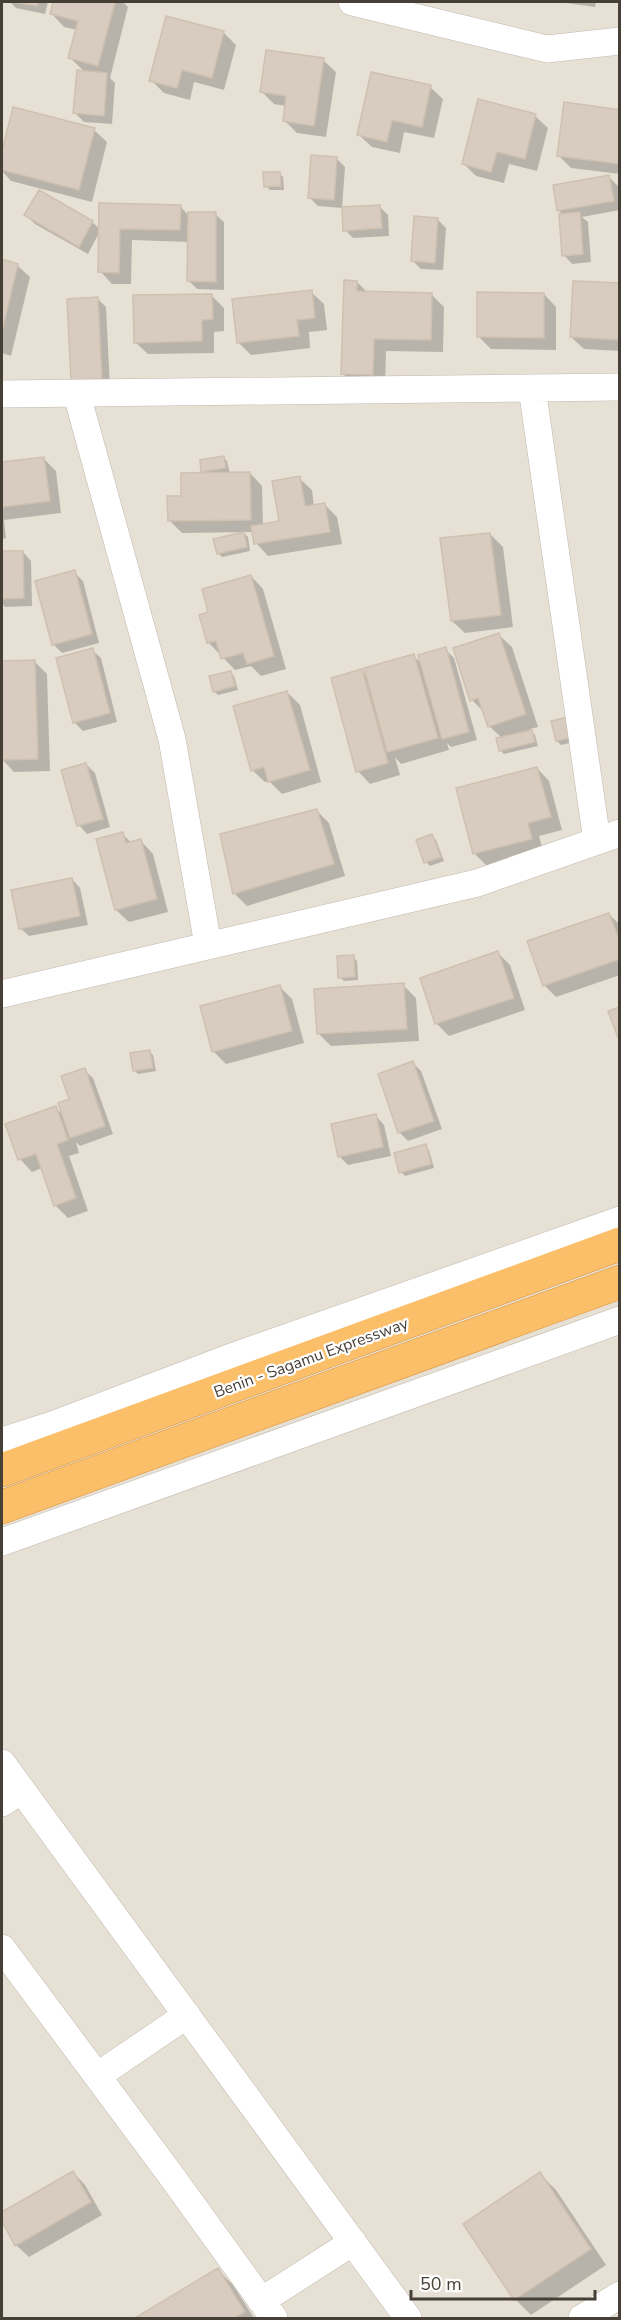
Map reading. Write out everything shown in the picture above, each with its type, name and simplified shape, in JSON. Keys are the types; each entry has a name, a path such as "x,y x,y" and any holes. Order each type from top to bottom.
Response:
{"highway":[{"name":"Benin - Sagamu Expressway","path":"4,1456 620,1244"},
{"path":"2,1507 620,1282"}],"street":[{"path":"352,2 547,49 620,41"},
{"path":"2,394 77,395 620,387"},
{"path":"2,994 477,883 608,837 532,388"},
{"path":"77,395 172,739 208,945"},
{"path":"4,1456 52,1425 226,1359 620,1220"},
{"path":"2,1542 620,1320"},
{"path":"2,1763 12,1797 187,2015 408,2319"},
{"path":"2,1948 268,2310 352,2242"},
{"path":"97,2076 187,2015"},
{"path":"582,2319 620,2295"}],"shaded area":[{"path":"2,2 619,2 619,2318 2,2318"}],"building":[{"path":"14,2 38,2 37,6"},
{"path":"53,2 115,2 98,66 68,58 78,21 50,14"},
{"path":"166,16 224,31 212,78 182,70 177,88 149,81"},
{"path":"266,50 324,58 314,126 283,121 286,96 260,92"},
{"path":"77,70 107,73 104,116 73,113"},
{"path":"371,72 431,85 422,127 392,120 387,142 357,135"},
{"path":"478,99 536,114 525,159 497,152 491,172 462,164"},
{"path":"564,102 620,110 620,164 557,156"},
{"path":"13,107 95,128 79,190 2,170 2,151"},
{"path":"311,155 337,157 334,200 308,198"},
{"path":"263,172 280,172 281,186 264,187"},
{"path":"609,175 614,201 557,211 553,185"},
{"path":"39,190 93,221 79,247 24,215"},
{"path":"99,203 181,205 180,230 120,229 119,273 98,272"},
{"path":"380,205 382,228 343,231 342,207"},
{"path":"188,212 216,212 216,282 187,281"},
{"path":"580,212 583,254 562,256 559,214"},
{"path":"414,216 438,218 435,263 411,261"},
{"path":"2,259 18,264 2,332"},
{"path":"344,280 357,281 357,291 432,293 431,340 374,339 373,375 341,374"},
{"path":"573,281 620,283 620,340 570,337"},
{"path":"312,290 315,318 297,320 299,336 237,343 232,299"},
{"path":"477,292 544,293 544,338 477,337"},
{"path":"212,294 213,319 202,320 202,341 134,343 133,295"},
{"path":"98,297 102,379 71,380 67,299"},
{"path":"224,456 226,468 201,472 200,460"},
{"path":"44,457 50,501 2,507 2,462"},
{"path":"250,472 251,520 168,521 167,496 181,496 181,473"},
{"path":"300,476 305,506 325,503 330,532 254,544 251,526 279,521 272,481"},
{"path":"244,532 247,547 217,554 213,539"},
{"path":"490,533 501,615 451,621 440,538"},
{"path":"2,551 23,551 24,598 2,599"},
{"path":"75,570 92,634 52,645 35,581"},
{"path":"251,575 274,656 247,664 243,653 221,659 216,641 207,643 199,615 208,612 202,589"},
{"path":"499,633 526,714 488,727 478,698 470,701 453,648"},
{"path":"446,647 469,732 442,739 418,655"},
{"path":"93,648 110,713 73,723 56,658"},
{"path":"414,654 438,738 387,752 364,668"},
{"path":"35,660 38,759 2,760 2,661"},
{"path":"362,669 388,763 356,772 331,678"},
{"path":"231,671 235,686 213,692 209,676"},
{"path":"287,691 310,770 268,782 264,767 251,771 233,706"},
{"path":"573,716 578,736 556,741 551,721"},
{"path":"532,730 535,742 499,751 496,738"},
{"path":"86,763 103,819 77,826 61,770"},
{"path":"537,767 551,817 528,823 532,839 473,854 456,788"},
{"path":"317,809 334,864 233,894 220,834"},
{"path":"123,832 126,843 141,839 157,899 115,910 96,839"},
{"path":"432,834 441,857 424,863 416,840"},
{"path":"72,878 80,916 19,929 11,890"},
{"path":"609,913 620,942 620,959 543,986 527,941"},
{"path":"498,951 514,998 435,1024 420,978"},
{"path":"354,955 355,977 338,978 337,956"},
{"path":"404,983 407,1029 317,1034 314,989"},
{"path":"280,985 292,1031 212,1052 200,1006"},
{"path":"620,1007 620,1043 608,1011"},
{"path":"150,1050 153,1068 133,1071 130,1053"},
{"path":"413,1061 434,1121 398,1133 378,1074"},
{"path":"85,1068 105,1126 70,1138 58,1103 69,1099 61,1076"},
{"path":"56,1106 68,1140 57,1144 76,1198 54,1206 36,1154 18,1160 5,1124"},
{"path":"376,1114 383,1147 338,1157 331,1124"},
{"path":"426,1144 431,1164 399,1173 394,1153"},
{"path":"73,2171 91,2202 15,2246 2,2221 2,2212"},
{"path":"540,2172 591,2249 514,2300 463,2224"},
{"path":"218,2268 245,2312 234,2318 135,2318"}]}
